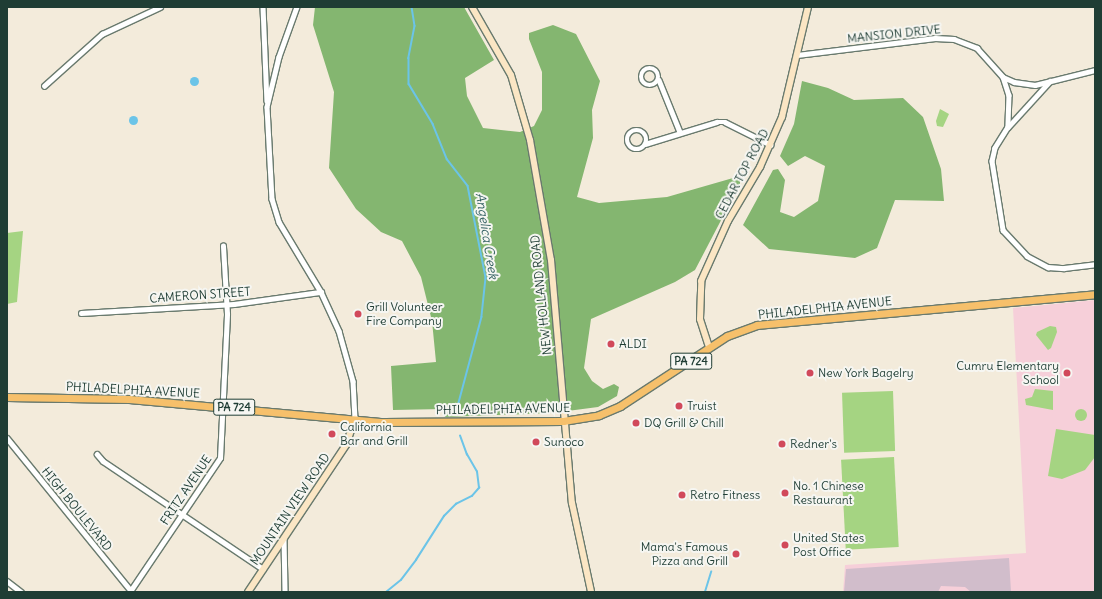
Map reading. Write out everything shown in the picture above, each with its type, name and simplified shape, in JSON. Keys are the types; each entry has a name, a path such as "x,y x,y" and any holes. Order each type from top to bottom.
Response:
{"main road":[{"name":"NEW HOLLAND ROAD","path":"472,7 512,76 530,140 551,260 563,421 577,533 591,592"},
{"name":"CEDAR TOP ROAD","path":"709,347 700,319 701,282 728,222 771,145 785,109 808,7"},
{"name":"PHILADELPHIA AVENUE","path":"7,397 129,399 222,405 355,419 400,422 563,421 599,415 620,406 666,378 709,347 733,333 768,324 1095,294"},
{"name":"MOUNTAIN VIEW ROAD","path":"248,592 346,445 355,419"}],"street":[{"path":"44,86 102,34 160,7"},
{"path":"263,7 267,107"},
{"name":"MOUNTAIN VIEW ROAD","path":"297,7 279,57 267,107 274,210 285,234 321,292 347,354 355,396 355,419"},
{"name":"MANSION DRIVE","path":"797,54 935,38 954,39 977,48 1002,77"},
{"path":"659,80 655,85 649,87 643,84 641,74 648,68 655,69 659,74 659,80 680,132"},
{"path":"1002,77 1024,84 1035,85 1095,70"},
{"path":"1002,77 1009,96 1008,127"},
{"path":"1050,81 1008,127 995,148 992,161 1000,220 1005,234 1028,256 1048,267 1064,268 1095,264"},
{"path":"645,144 645,135 640,131 634,130 628,134 627,141 630,147 637,149 645,144 680,132 710,123 725,122 771,145"},
{"name":"FRITZ AVENUE","path":"132,591 220,458 226,305 224,246"},
{"name":"CAMERON STREET","path":"81,314 226,305 321,292"},
{"name":"HIGH BOULEVARD","path":"7,438 132,591"},
{"path":"97,454 103,461 264,569"},
{"path":"284,538 285,592"},
{"path":"7,580 21,592"}],"shaded area":[{"path":"1095,300 1095,592 843,592 845,565 1026,553 1013,308"},
{"path":"1009,558 1011,592 971,592 965,587 941,586 938,592 844,592 846,569"}],"green space":[{"path":"315,7 464,7 494,60 465,78 467,96 483,128 520,132 534,126 542,110 542,72 529,39 529,33 553,25 576,34 600,81 592,110 593,138 577,197 599,203 667,197 740,176 740,184 695,270 675,282 591,319 584,368 592,381 603,389 614,384 619,387 617,396 598,407 552,413 445,417 443,409 393,410 391,366 436,362 432,321 421,277 402,241 381,232 356,209 329,168 334,92 313,25"},
{"path":"802,81 828,88 854,100 903,98 923,117 941,169 944,201 895,200 877,248 855,258 769,249 743,225 773,170 778,169 785,180 780,212 794,217 818,201 825,166 805,156 788,166 780,156 794,124"},
{"path":"940,109 949,114 943,127 937,126 936,121"},
{"path":"23,231 17,302 7,304 7,233"},
{"path":"1050,326 1056,327 1057,332 1051,348 1048,350 1036,335 1037,332"},
{"path":"1035,389 1053,391 1053,410 1026,405 1025,399 1032,397"},
{"path":"893,391 895,451 844,453 842,393"},
{"path":"1079,409 1083,409 1087,415 1083,421 1079,421 1075,417 1075,413"},
{"path":"1056,429 1095,435 1095,457 1085,470 1062,479 1048,476"},
{"path":"894,457 899,547 846,550 841,460"}],"water":[{"path":"194,76 199,81 194,86 189,81"},
{"path":"131,116 135,116 137,120 135,124 131,124 129,122 129,118"}],"waterway":[{"name":"Angelica Creek","path":"412,7 415,26 409,58 409,84 433,124 447,159 468,186 486,278 482,317 457,410"},
{"name":"Angelica Creek","path":"386,592 401,580 416,560 444,516 456,504 472,496 479,488 477,472 467,455 460,436"},
{"path":"705,592 711,572"}],"place":[{"name":"Grill Volunteer Fire Company","path":"358,314"},
{"name":"ALDI","path":"611,344"},
{"name":"New York Bagelry","path":"810,373"},
{"name":"Cumru Elementary School","path":"1067,373"},
{"name":"Truist","path":"679,406"},
{"name":"DQ Grill & Chill","path":"636,423"},
{"name":"California Bar and Grill","path":"332,434"},
{"name":"Sunoco","path":"536,442"},
{"name":"Redner's","path":"782,444"},
{"name":"No. 1 Chinese Restaurant","path":"785,493"},
{"name":"Retro Fitness","path":"682,495"},
{"name":"United States Post Office","path":"785,545"},
{"name":"Mama's Famous Pizza and Grill","path":"736,554"}]}
